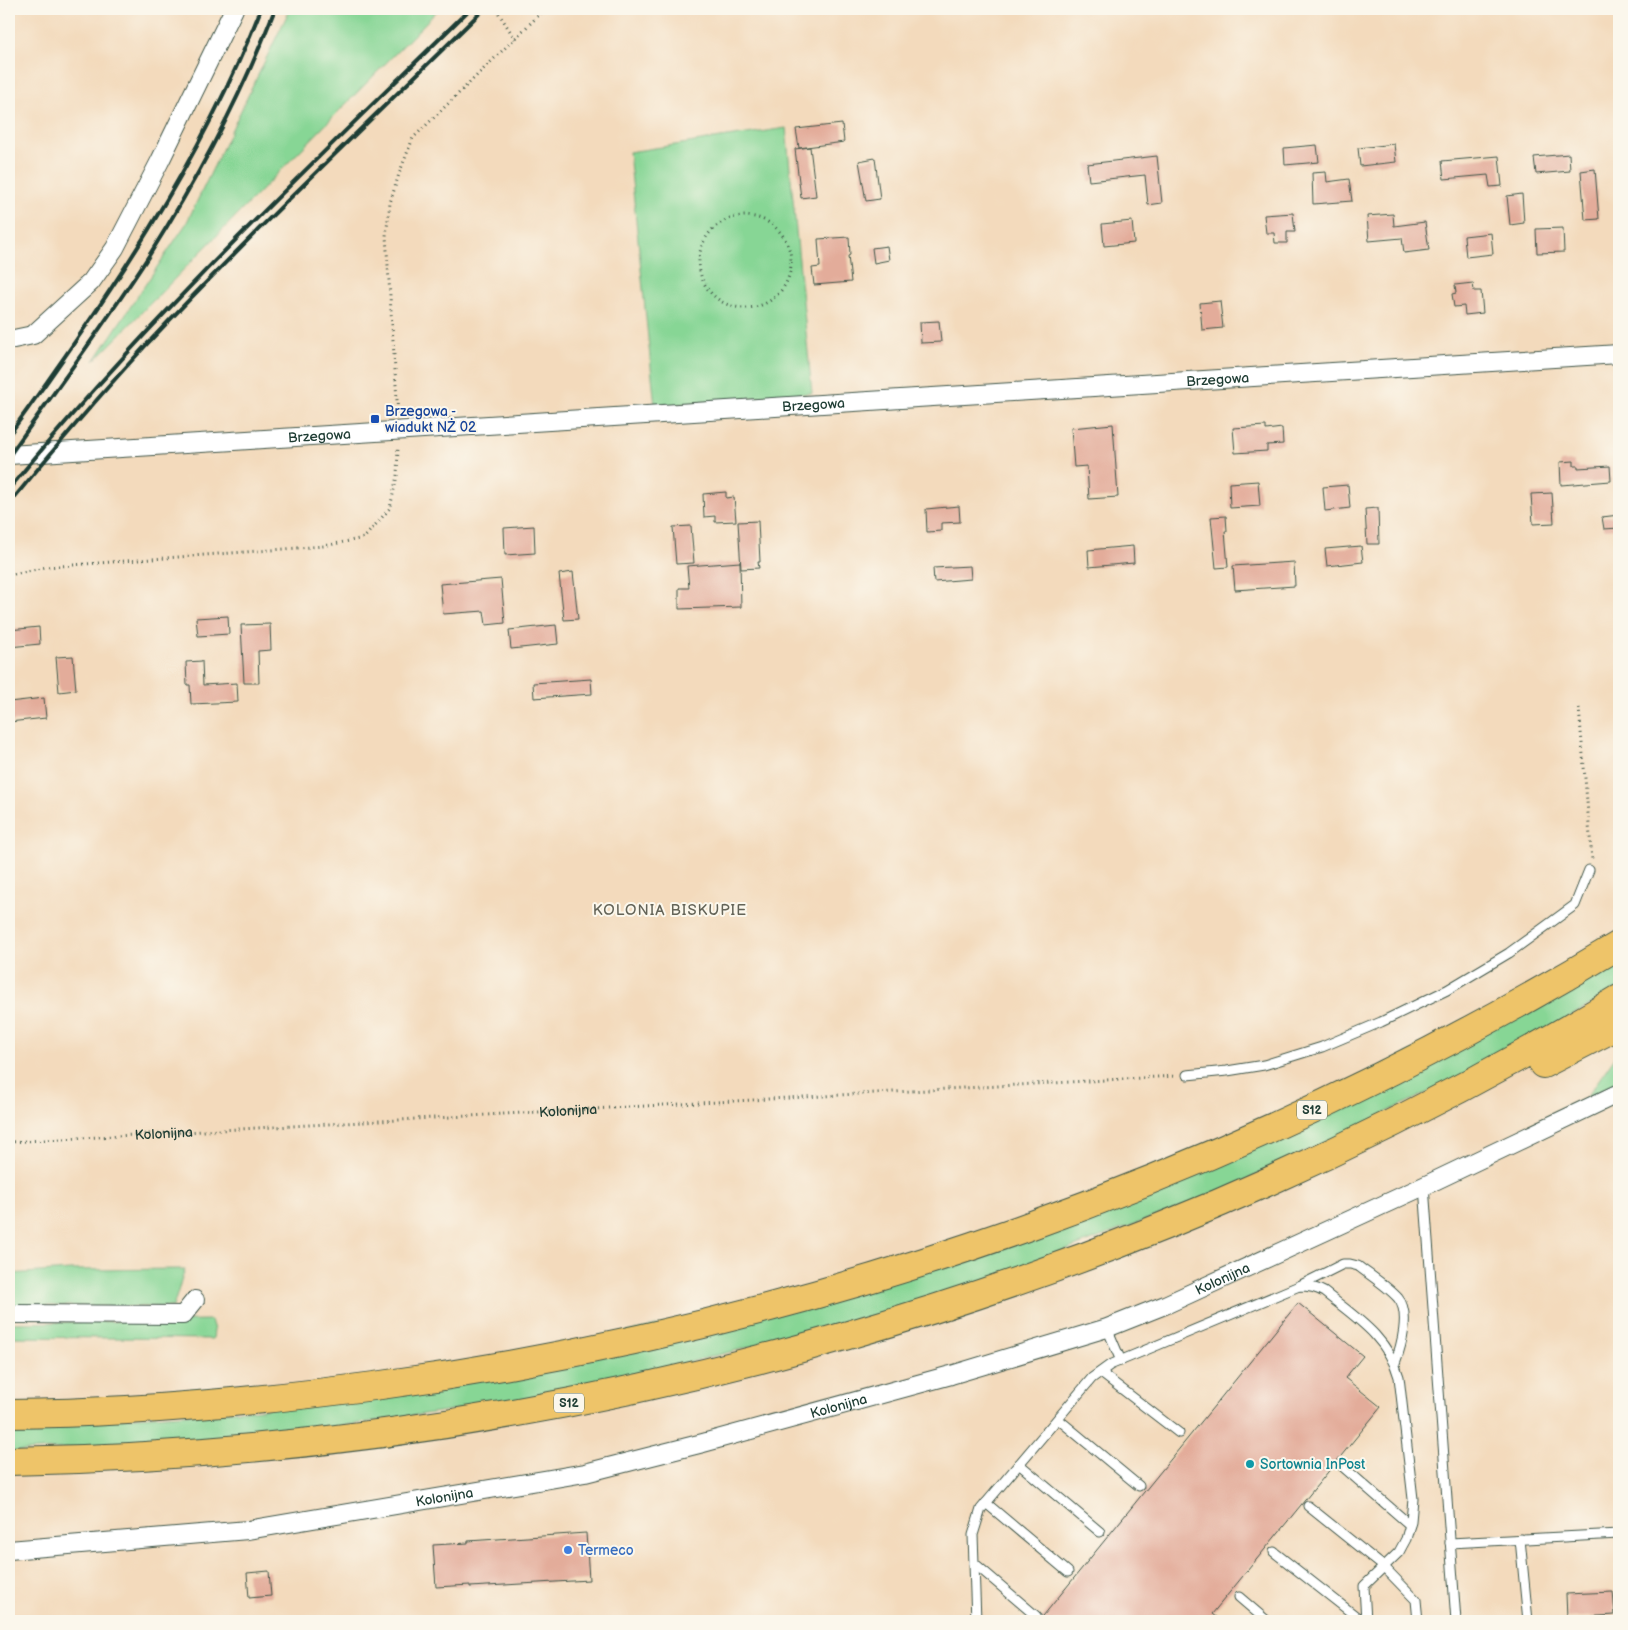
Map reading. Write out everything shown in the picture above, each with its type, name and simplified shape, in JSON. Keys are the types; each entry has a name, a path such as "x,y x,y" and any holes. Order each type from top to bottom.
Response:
{"highway":[{"path":"1523,1000 1619,923"},
{"name":"S12","path":"9,1414 126,1410 228,1402 314,1394 423,1380 574,1353 726,1319 804,1299 903,1270 1000,1237 1092,1204 1184,1167 1327,1103 1410,1062 1523,1000 1619,944"},
{"name":"S12","path":"9,1461 184,1454 281,1446 464,1421 562,1404 737,1366 906,1319 1055,1269 1198,1213 1348,1146 1500,1068 1619,999"},
{"path":"1348,1146 1504,1083 1619,1025"}],"street":[{"path":"9,340 33,335 91,282 110,254 160,161 234,9"},
{"name":"Brzegowa","path":"9,455 1619,354"},
{"name":"Kolonijna","path":"9,1550 248,1530 585,1473 820,1412 1107,1328 1164,1305 1424,1186 1619,1093"},
{"path":"9,1314 183,1315 194,1300"}],"lane":[{"path":"1187,1075 1264,1065 1312,1050 1381,1022 1447,990 1509,953 1575,905 1589,870"},
{"path":"1424,1186 1456,1621"},
{"path":"976,1621 973,1535 981,1509 1092,1378 1110,1365 1299,1286 1342,1264 1358,1266 1399,1299 1403,1311 1403,1342 1395,1363"},
{"path":"1299,1286 1315,1287 1374,1333 1395,1363 1399,1377 1413,1499 1410,1525 1406,1539 1399,1552 1364,1586 1364,1621"},
{"path":"1107,1328 1120,1361"},
{"path":"1101,1373 1180,1433"},
{"path":"1058,1419 1139,1486"},
{"path":"1020,1464 1100,1532"},
{"path":"1340,1465 1410,1525"},
{"path":"986,1503 1068,1572"},
{"path":"1308,1506 1384,1567 1416,1600 1418,1621"},
{"path":"1450,1543 1619,1534"},
{"path":"1520,1539 1528,1621"},
{"path":"1274,1552 1364,1621"},
{"path":"974,1563 1036,1616"},
{"path":"1239,1598 1267,1621"}],"path":[{"path":"413,138 545,9"},
{"path":"497,10 515,38"},
{"path":"738,215 754,216 768,221 780,231 788,244 792,259 790,274 784,288 774,299 760,306 745,308 730,306 717,299 706,287 700,273 698,257 703,242 711,229 724,220 738,215"},
{"path":"9,576 46,567"},
{"path":"1579,708 1592,861 1589,870"},
{"name":"Kolonijna","path":"9,1142 1187,1075"}],"green space":[{"path":"290,9 439,9 94,361 186,224"},
{"path":"786,128 812,393 655,406 629,152"},
{"path":"1619,955 1619,988 1501,1057 1228,1189 923,1304 557,1395 271,1436 9,1452 9,1425 262,1409 963,1261"},
{"path":"1619,1051 1619,1082 1586,1098"},
{"path":"185,1269 173,1307 9,1305 9,1274 71,1270"},
{"path":"211,1320 214,1330 213,1339 9,1337 9,1323"}],"building":[{"path":"842,124 844,142 799,148 796,129"},
{"path":"1394,144 1396,162 1360,166 1358,148"},
{"path":"1317,145 1319,162 1285,165 1284,148"},
{"path":"810,147 816,196 801,198 795,149"},
{"path":"1569,154 1570,171 1536,174 1534,157"},
{"path":"1157,156 1162,203 1148,205 1145,175 1089,181 1087,164"},
{"path":"1499,156 1502,186 1490,187 1488,175 1444,179 1442,161"},
{"path":"875,158 880,199 866,201 859,161"},
{"path":"1595,169 1599,219 1585,220 1581,171"},
{"path":"1326,172 1327,182 1349,179 1352,201 1313,204 1312,173"},
{"path":"1522,194 1524,223 1510,225 1507,196"},
{"path":"1293,213 1295,232 1287,232 1287,243 1275,243 1274,233 1266,233 1264,215"},
{"path":"1393,214 1394,226 1425,222 1429,250 1404,253 1402,238 1369,241 1367,216"},
{"path":"1132,221 1134,243 1104,246 1102,224"},
{"path":"1563,228 1564,252 1537,253 1536,229"},
{"path":"1491,233 1493,254 1466,257 1464,236"},
{"path":"849,237 850,255 848,256 851,282 814,285 812,268 820,267 818,239"},
{"path":"887,246 889,260 874,263 872,248"},
{"path":"1473,283 1474,291 1481,291 1483,313 1465,315 1464,306 1454,307 1452,294 1456,293 1455,285"},
{"path":"1220,301 1223,328 1202,330 1200,303"},
{"path":"939,321 941,342 921,343 920,322"},
{"path":"1113,424 1118,497 1089,499 1087,466 1074,467 1071,428"},
{"path":"1266,426 1266,430 1282,428 1283,444 1267,445 1267,451 1235,453 1233,428"},
{"path":"1574,461 1574,466 1578,466 1578,468 1610,466 1611,481 1561,485 1560,462"},
{"path":"1258,481 1260,506 1230,508 1229,483"},
{"path":"1348,485 1350,508 1325,511 1323,487"},
{"path":"726,492 726,498 734,497 736,521 715,522 715,516 704,517 703,494"},
{"path":"1552,493 1554,523 1533,524 1531,494"},
{"path":"959,506 960,522 941,523 941,531 927,532 926,509"},
{"path":"1378,508 1379,544 1367,544 1365,509"},
{"path":"1619,515 1619,528 1604,529 1602,517"},
{"path":"1226,516 1227,531 1225,531 1228,567 1216,568 1211,517"},
{"path":"758,521 759,568 741,569 738,522"},
{"path":"534,526 535,553 505,555 504,528"},
{"path":"691,526 694,563 676,564 673,527"},
{"path":"1133,546 1134,563 1089,567 1088,550"},
{"path":"1361,546 1363,562 1327,566 1325,549"},
{"path":"740,562 741,607 679,609 679,588 689,588 687,566"},
{"path":"1294,562 1295,586 1235,590 1233,566"},
{"path":"970,566 971,579 934,582 933,568"},
{"path":"573,572 578,619 564,620 559,574"},
{"path":"501,579 505,623 486,625 484,611 443,614 440,584"},
{"path":"228,616 229,634 198,636 196,618"},
{"path":"270,624 271,650 258,651 259,683 244,683 241,625"},
{"path":"556,625 558,644 511,649 509,630"},
{"path":"39,627 40,644 9,647 9,630"},
{"path":"73,656 76,690 59,692 56,657"},
{"path":"202,661 203,685 237,683 238,702 191,704 190,685 187,685 186,662"},
{"path":"591,679 592,694 534,698 533,683"},
{"path":"44,698 46,718 9,722 9,702"},
{"name":"Sortownia InPost","path":"1298,1303 1363,1356 1345,1378 1381,1407 1212,1614 1221,1621 1039,1621"},
{"path":"586,1533 589,1580 470,1587 470,1585 436,1587 433,1545"},
{"path":"269,1571 271,1596 249,1598 247,1573"},
{"path":"1613,1592 1615,1615 1567,1618 1566,1594"}],"railway":[{"path":"9,435 81,334 180,177 210,122 237,66 261,9"},
{"path":"9,456 116,305 168,225 234,104 275,9"},
{"path":"9,489 118,363 175,302 470,9"},
{"path":"9,504 111,383 188,301 271,217 484,9"}],"place":[{"name":"Brzegowa - wiadukt NŻ 02","path":"375,419"},
{"name":"Sortownia InPost","path":"1250,1464"},
{"name":"Termeco","path":"568,1550"}],"district":[{"name":"KOLONIA BISKUPIE","path":"670,910"}]}
